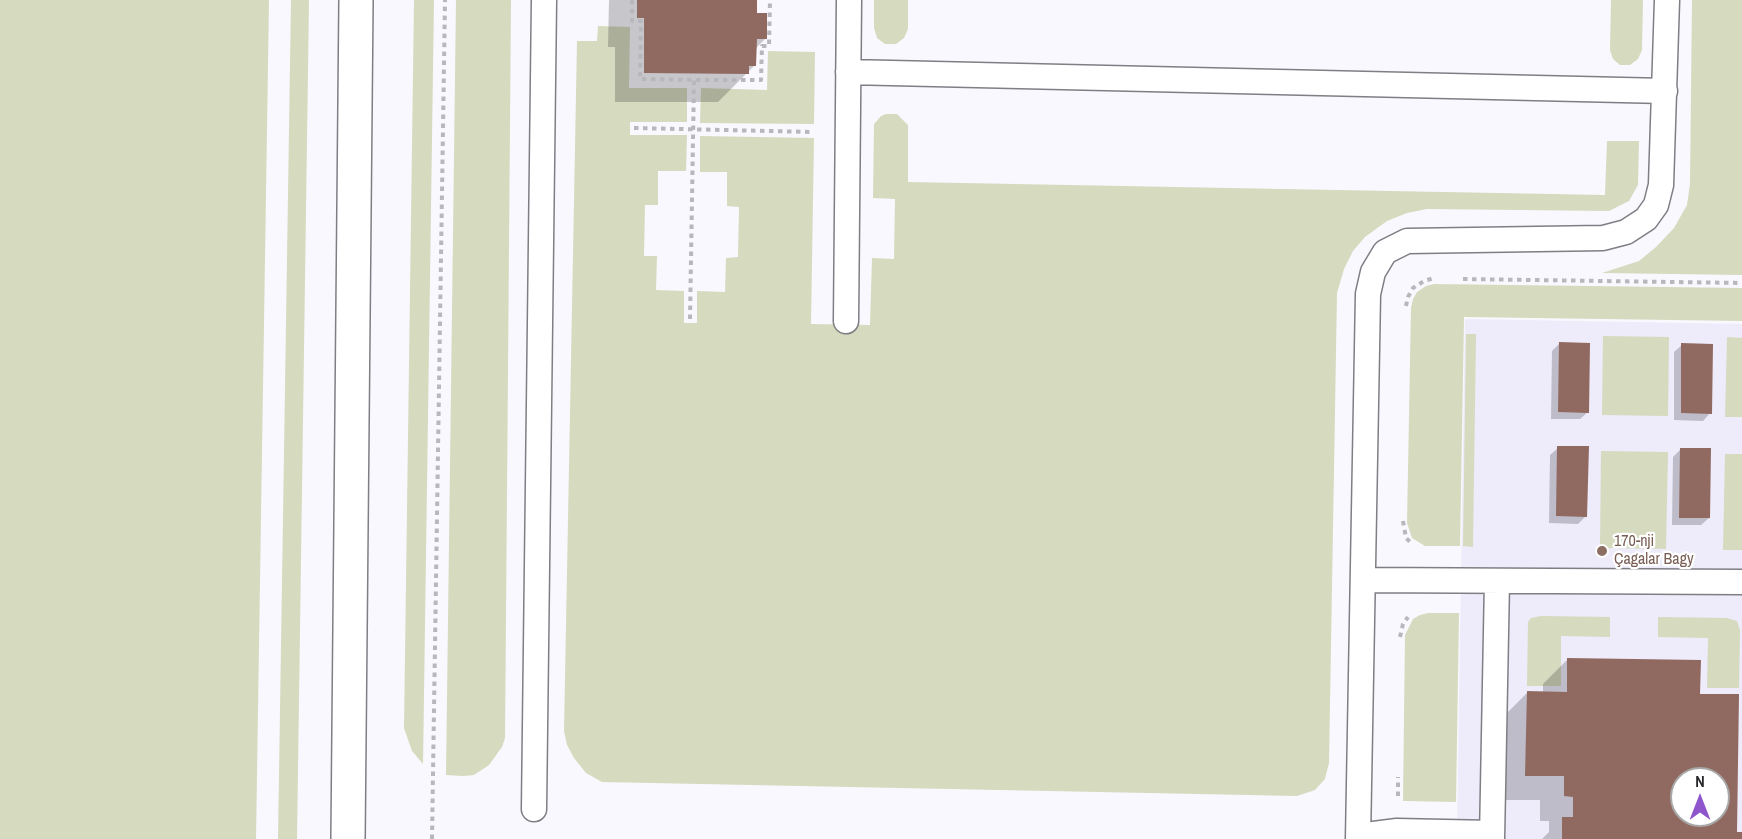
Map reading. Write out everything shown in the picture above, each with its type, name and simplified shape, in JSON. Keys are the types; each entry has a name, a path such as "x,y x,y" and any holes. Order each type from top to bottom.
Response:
{"street":[{"path":"348,839 356,0"}],"lane":[{"path":"534,809 544,0"},
{"path":"846,321 849,0"},
{"path":"1497,581 1492,836 1397,831 1358,837 1368,294 1373,272 1385,252 1407,241 1603,238 1626,232 1646,219 1656,206 1661,185 1667,0"},
{"path":"848,72 1665,91"},
{"path":"1363,580 1742,582"}],"path":[{"path":"432,839 445,0"},
{"path":"632,0 632,21 641,21 640,80 761,80 762,46 769,46 770,0"},
{"path":"690,320 694,80"},
{"path":"633,128 819,132"},
{"path":"1406,308 1413,288 1424,281 1446,279"},
{"path":"1458,279 1742,283"},
{"path":"1402,521 1406,538 1413,545"},
{"path":"1400,646 1403,624 1409,615"},
{"path":"1397,831 1398,774"}],"shaded area":[{"name":"170-nji Çagalar Bagy","path":"1465,319 1742,324 1742,839 1457,839"}],"green space":[{"path":"0,0 269,0 256,839 0,839"},
{"path":"291,0 309,0 297,839 278,839"},
{"path":"414,0 434,0 423,764 412,751 404,728"},
{"path":"456,0 511,0 505,738 502,747 489,765 474,775 463,776 446,775"},
{"path":"874,0 908,0 908,29 904,38 896,44 885,44 877,38 874,28"},
{"path":"1611,0 1643,0 1642,50 1638,59 1630,65 1620,65 1613,59 1610,50"},
{"path":"1692,0 1742,0 1742,275 1602,273 1639,261 1674,228 1687,205 1690,184"},
{"path":"598,26 630,27 629,88 687,88 687,122 630,122 630,135 687,135 686,171 658,171 658,205 645,205 644,256 657,256 656,290 684,291 684,323 697,323 697,291 725,292 726,258 738,257 739,207 727,206 727,172 700,172 700,136 814,138 811,324 870,325 872,258 894,259 895,199 873,198 874,124 886,114 897,114 908,125 908,182 1605,195 1607,141 1639,141 1638,185 1629,201 1609,211 1427,209 1407,213 1387,221 1365,237 1353,251 1344,269 1337,293 1329,763 1325,779 1315,790 1297,796 602,782 586,773 574,758 567,745 564,731 577,41 597,41"},
{"path":"768,51 815,52 814,124 700,123 701,88 767,90"},
{"path":"1434,284 1742,288 1742,321 1464,317 1460,546 1425,546 1412,538 1407,523 1411,308 1417,292"},
{"path":"1466,334 1476,334 1473,547 1463,546"},
{"path":"1603,336 1669,337 1668,416 1602,415"},
{"path":"1727,337 1742,338 1742,417 1725,417"},
{"path":"1601,451 1668,452 1666,549 1600,548"},
{"path":"1725,454 1742,454 1742,550 1723,550"},
{"path":"1428,613 1459,613 1456,802 1403,801 1405,635 1413,619"},
{"path":"1541,616 1610,617 1610,637 1561,636 1561,686 1527,686 1528,622 1531,618"},
{"path":"1658,617 1727,618 1737,621 1740,630 1739,688 1707,688 1708,638 1658,637"}],"building":[{"path":"637,0 757,0 757,13 767,13 767,39 757,39 756,66 749,66 749,74 644,73 644,18 637,18"},
{"path":"1559,342 1590,343 1589,413 1558,412"},
{"path":"1681,343 1713,344 1712,414 1681,413"},
{"path":"1557,446 1589,446 1587,517 1556,516"},
{"path":"1680,448 1711,448 1710,518 1679,518"},
{"path":"1567,658 1701,660 1700,694 1739,694 1737,832 1742,832 1742,839 1562,839 1562,817 1573,817 1573,797 1564,796 1564,776 1525,776 1527,691 1567,692"}],"place":[{"name":"170-nji Çagalar Bagy","path":"1602,551"}]}
